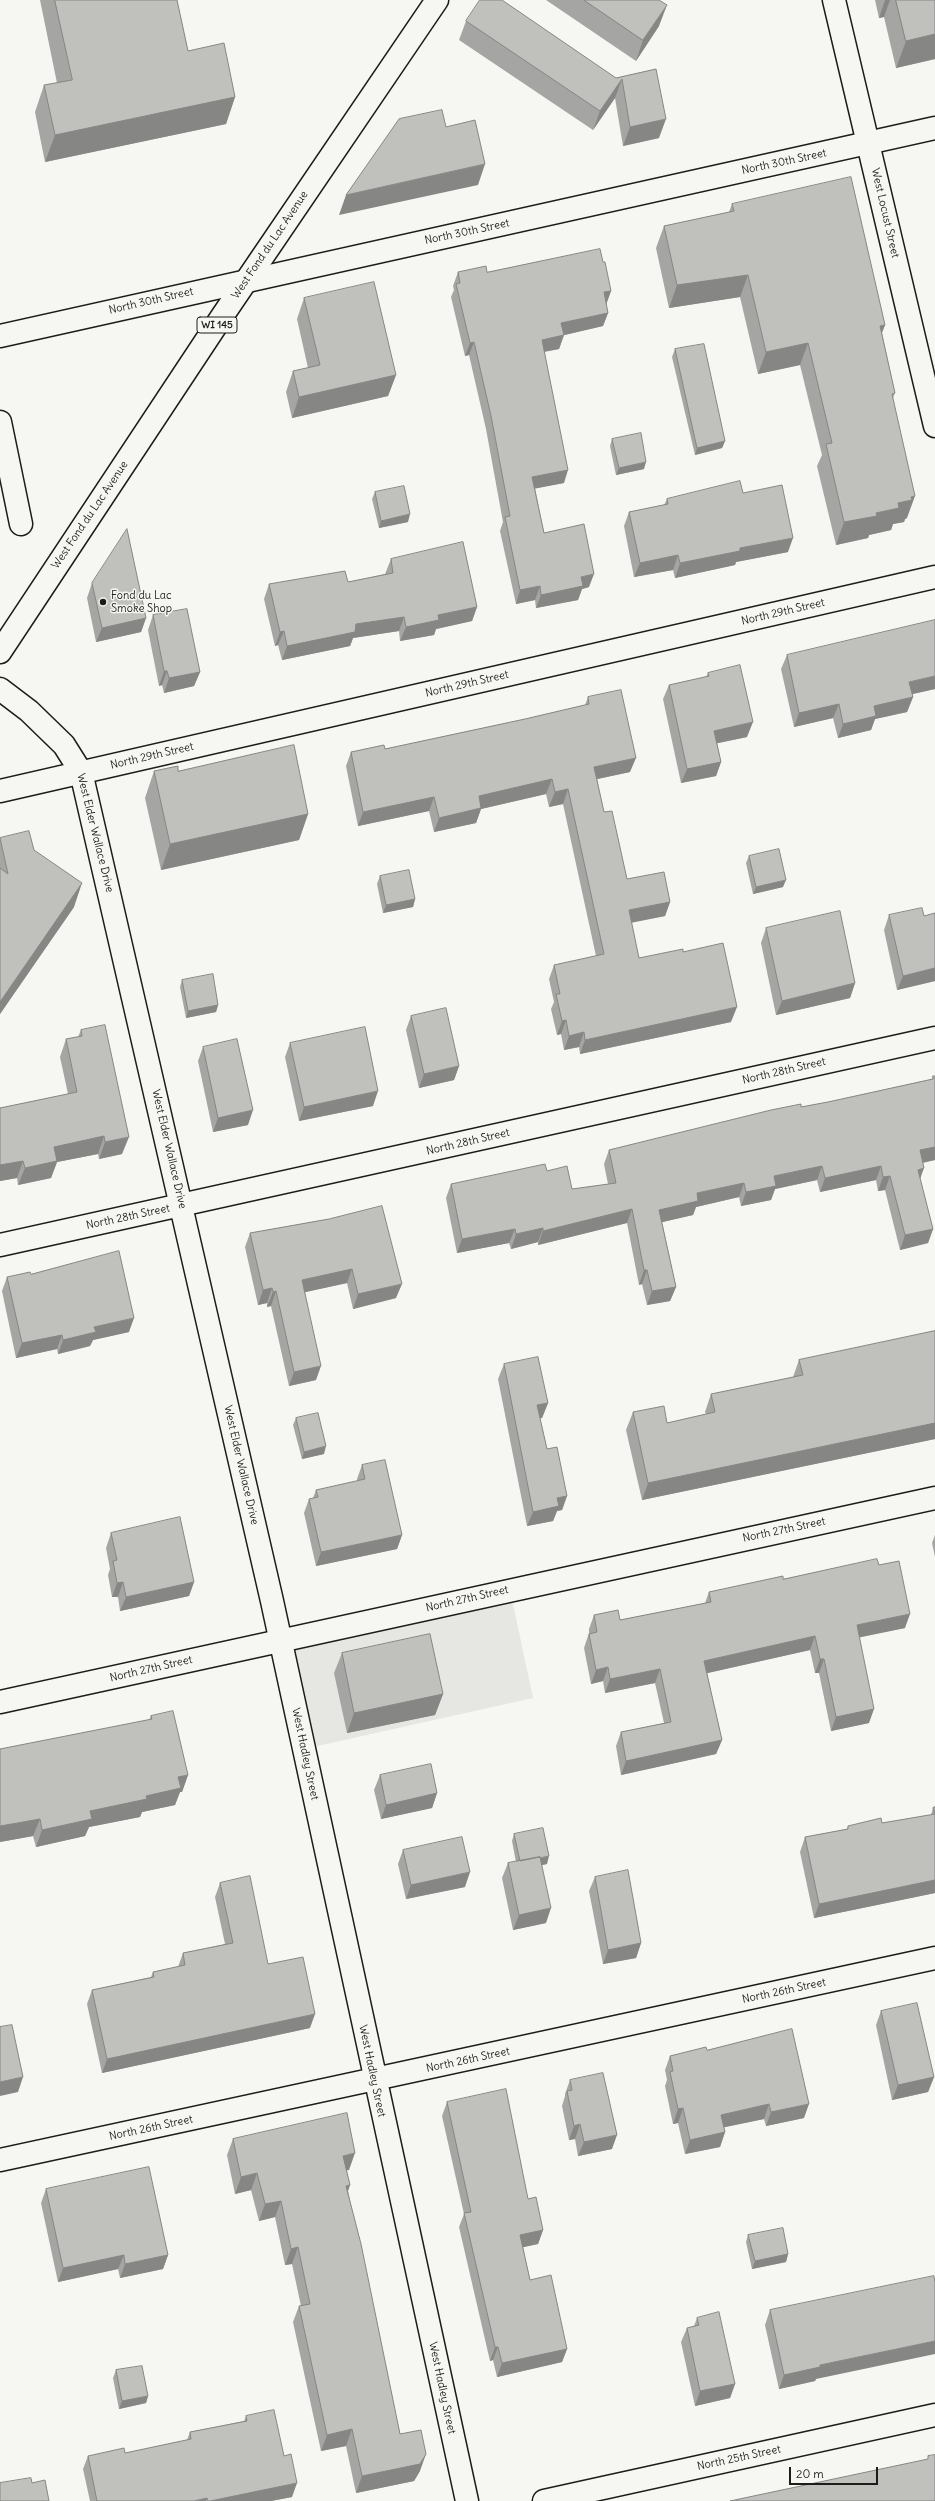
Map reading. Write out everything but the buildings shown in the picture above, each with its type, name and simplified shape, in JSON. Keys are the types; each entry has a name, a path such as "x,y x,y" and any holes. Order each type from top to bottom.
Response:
{"street":[{"name":"West Fond du Lac Avenue","path":"0,652 247,280 437,0"},
{"name":"West Locust Street","path":"834,0 935,426"},
{"name":"North 30th Street","path":"0,336 935,128"},
{"path":"0,422 21,524"},
{"name":"North 29th Street","path":"0,791 935,577"},
{"name":"West Elder Wallace Drive","path":"0,689 29,711 64,745 81,772 182,1206 280,1640"},
{"name":"North 28th Street","path":"0,1245 182,1206 935,1038"},
{"name":"North 27th Street","path":"0,1702 935,1498"},
{"name":"West Hadley Street","path":"280,1640 374,2080 467,2501"},
{"name":"North 26th Street","path":"0,2160 935,1958"},
{"name":"North 25th Street","path":"544,2501 935,2415"}],"shaded area":[{"path":"510,1590 533,1698 304,1749 280,1641"}],"place":[{"name":"Fond du Lac Smoke Shop","path":"103,602"}]}
